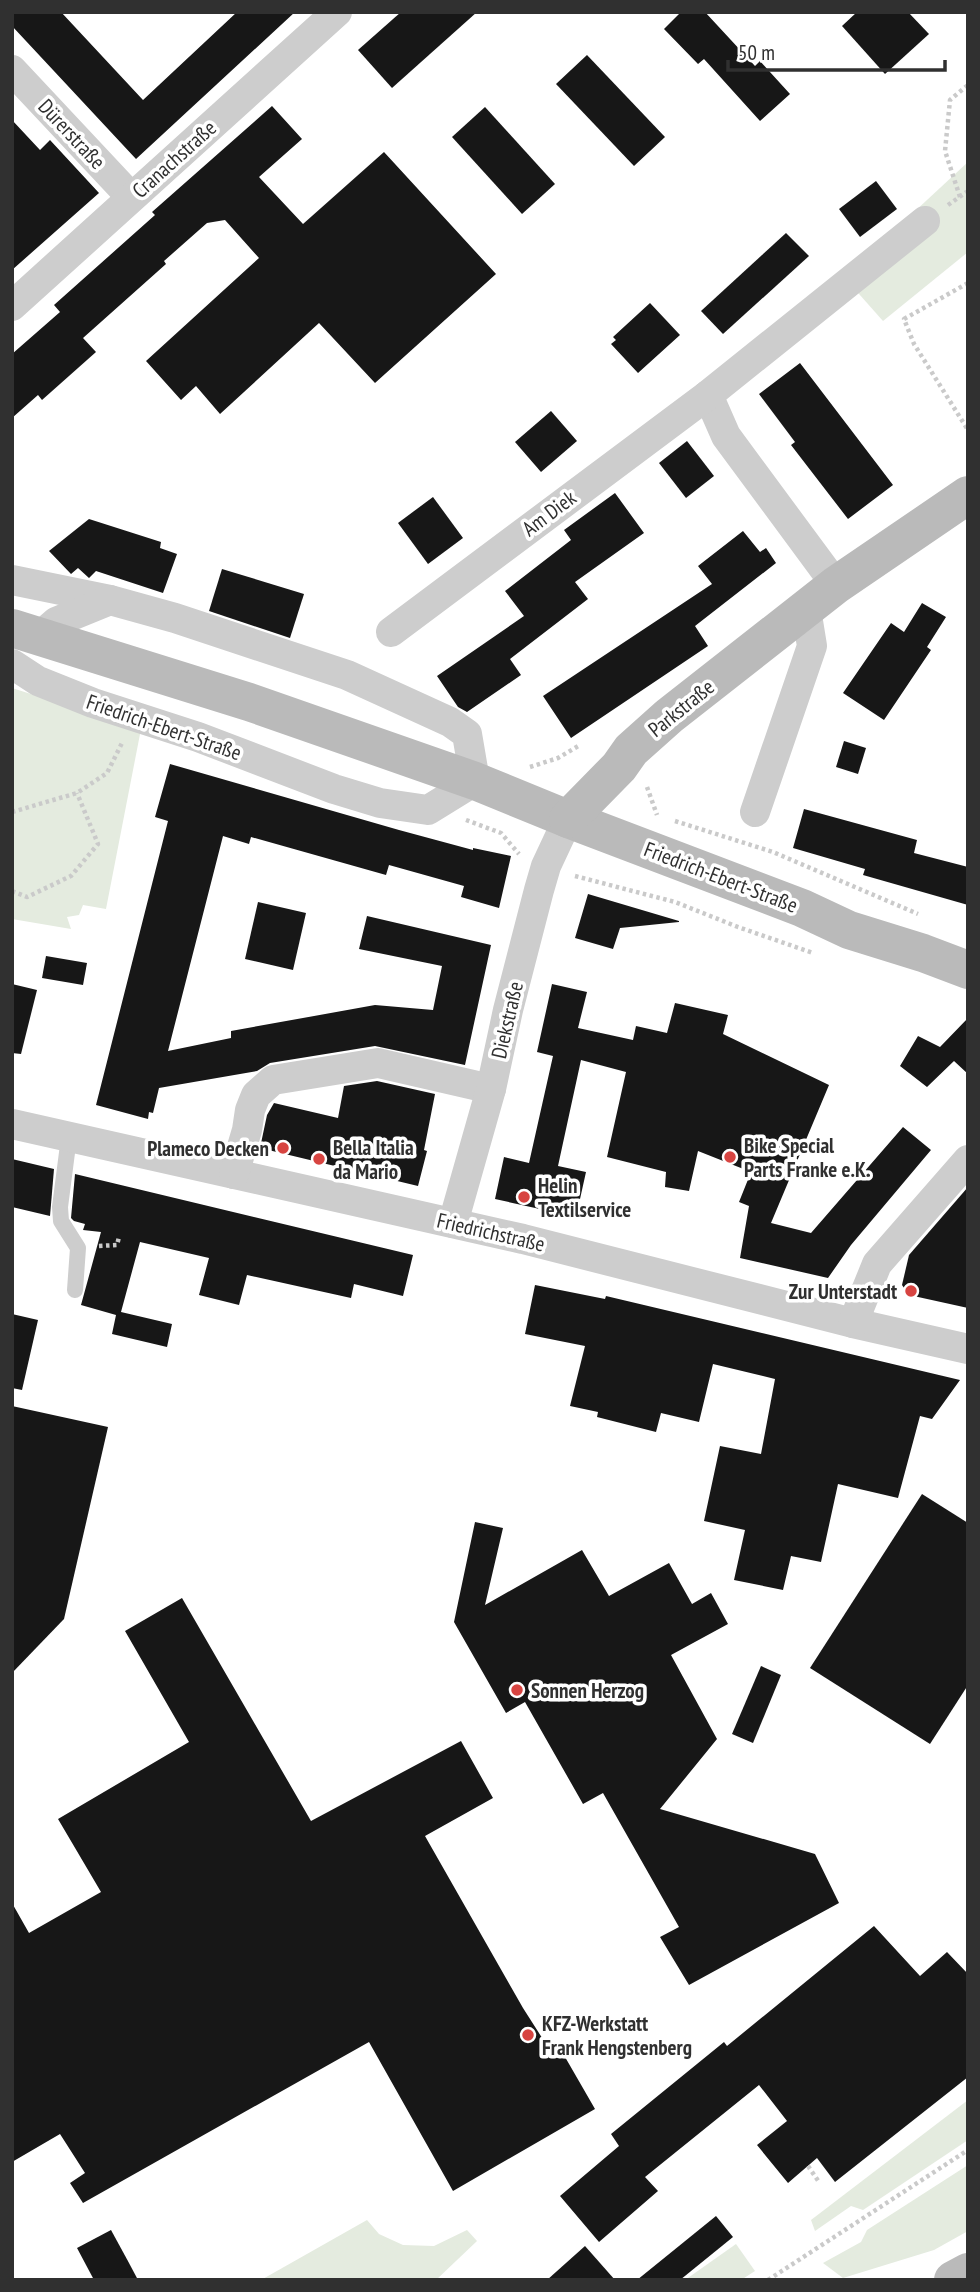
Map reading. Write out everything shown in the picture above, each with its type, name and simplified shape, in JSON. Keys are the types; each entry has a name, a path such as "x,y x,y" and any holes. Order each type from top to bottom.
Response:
{"main road":[{"name":"Parkstraße","path":"568,820 619,767 631,750 669,716 836,585 968,495"},
{"name":"Friedrich-Ebert-Straße","path":"26,632 260,706 475,781 568,820 802,908 849,930 968,970"},
{"path":"953,2280 968,2272"}],"street":[{"name":"Cranachstraße","path":"12,306 337,12"},
{"name":"Dürerstraße","path":"12,70 131,197"},
{"name":"Am Diek","path":"391,632 708,395 925,221"},
{"path":"708,395 726,436 836,585"},
{"path":"12,580 110,600 175,618 347,675 450,722 467,734 475,781"},
{"name":"Friedrich-Ebert-Straße","path":"26,632 110,600"},
{"path":"755,812 813,646 806,609"},
{"name":"Friedrich-Ebert-Straße","path":"12,664 38,681 136,718 198,737 334,789 380,803 428,810 475,781"},
{"name":"Diekstraße","path":"453,1223 491,1089 539,890 546,866 568,820"},
{"path":"234,1174 256,1095 273,1080 378,1063 491,1089"},
{"name":"Friedrichstraße","path":"12,1124 453,1223 968,1349"},
{"path":"853,1323 877,1264 968,1160"}],"lane":[{"path":"69,1137 60,1207 61,1221 78,1248 75,1290"}],"path":[{"path":"960,197 945,151 950,100 968,85"},
{"path":"968,283 904,319 914,344 968,430"},
{"path":"12,812 77,793 107,773 136,718"},
{"path":"530,768 558,758 580,745"},
{"path":"645,781 656,814 772,852 919,914"},
{"path":"12,891 27,897 71,876 99,844 77,793"},
{"path":"501,833 519,854"},
{"path":"575,876 675,902 816,954"},
{"path":"768,2280 968,2150"},
{"path":"808,2166 819,2182"}],"shaded area":[{"path":"968,162 968,252 883,321 844,277"},
{"path":"12,688 141,729 106,909 83,905 79,915 67,917 71,929 12,919"},
{"path":"968,2100 968,2140 863,2210 851,2206 815,2231 811,2220"},
{"path":"968,2165 968,2231 934,2250 843,2278 823,2263 861,2242 867,2230"},
{"path":"367,2220 379,2234 403,2245 434,2246 467,2230 477,2241 436,2280 261,2280"},
{"path":"736,2244 755,2271 741,2280 685,2280"}],"building":[{"path":"12,12 61,12 143,100 237,12 295,12 136,159 12,26"},
{"path":"401,12 477,12 392,88 358,50"},
{"path":"681,12 705,12 755,66 760,61 790,94 760,121 704,59 698,64 664,29"},
{"path":"857,12 908,12 929,34 885,74 842,26"},
{"path":"587,55 665,137 634,166 556,84"},
{"path":"272,106 302,139 259,177 303,224 384,152 496,274 375,383 319,323 220,414 196,386 181,400 146,361 259,258 225,220 207,223 164,261 166,264 83,338 96,352 42,400 38,395 12,418 12,354 60,312 54,305 155,215 152,212"},
{"path":"485,107 555,184 522,214 452,137"},
{"path":"12,120 40,150 50,140 99,193 12,270"},
{"path":"876,181 897,209 860,237 839,209"},
{"path":"786,233 809,256 723,334 701,311"},
{"path":"650,303 680,335 638,373 611,344 616,340 613,337"},
{"path":"800,363 893,485 848,519 791,445 795,442 759,394"},
{"path":"551,411 577,441 541,472 515,442"},
{"path":"687,441 714,476 686,498 659,463"},
{"path":"615,493 644,533 575,582 588,599 510,659 521,675 467,712 458,707 437,676 524,616 505,591 571,540 564,530"},
{"path":"433,497 463,538 428,564 398,523"},
{"path":"89,519 161,542 160,548 177,554 163,593 96,571 89,578 78,568 71,574 49,551"},
{"path":"743,531 760,552 766,548 776,563 695,626 708,646 571,738 543,696 712,584 698,566"},
{"path":"222,569 304,594 290,638 209,611"},
{"path":"922,603 946,617 927,647 931,650 884,720 843,693 891,623 904,632"},
{"path":"844,741 866,748 858,774 836,767"},
{"path":"170,764 473,850 511,856 499,908 461,897 464,886 389,865 386,875 251,837 249,844 223,836 168,1051 231,1038 231,1031 375,1005 433,1010 442,966 359,949 367,916 491,945 465,1065 375,1046 270,1063 257,1071 159,1088 153,1113 149,1112 148,1119 96,1105 168,821 155,817"},
{"path":"804,809 917,840 914,853 968,867 968,905 863,875 865,869 793,848"},
{"path":"588,894 679,922 620,928 613,949 575,938"},
{"path":"258,902 306,913 293,970 245,959"},
{"path":"46,956 87,963 83,985 42,978"},
{"path":"12,984 37,990 21,1054 12,1053"},
{"path":"552,984 587,992 578,1028 633,1040 636,1026 667,1033 675,1003 728,1015 723,1034 829,1085 771,1223 811,1233 903,1127 931,1150 851,1245 828,1278 740,1258 749,1206 739,1202 751,1172 698,1151 689,1191 665,1187 666,1172 607,1157 626,1072 581,1060 558,1166 586,1172 576,1217 495,1199 504,1157 529,1163 553,1056 537,1052"},
{"path":"968,1018 968,1074 954,1061 927,1087 900,1066 918,1036 940,1047"},
{"path":"377,1081 435,1094 424,1150 427,1151 418,1186 260,1148 267,1115 274,1103 338,1118 344,1086"},
{"path":"12,1159 54,1169 50,1216 12,1207"},
{"path":"75,1174 413,1255 403,1296 354,1284 351,1298 247,1275 239,1305 199,1295 209,1258 140,1242 121,1312 172,1324 167,1347 112,1334 116,1315 81,1305 101,1232 83,1230 85,1224 71,1218"},
{"path":"968,1187 968,1308 909,1295 902,1285 909,1255"},
{"path":"535,1285 605,1299 606,1296 960,1380 932,1419 920,1416 898,1498 838,1484 821,1562 791,1556 783,1590 734,1580 745,1530 704,1521 720,1446 761,1454 775,1379 713,1364 699,1422 661,1413 656,1432 597,1417 598,1412 570,1406 585,1346 525,1334"},
{"path":"12,1314 38,1320 22,1390 12,1388"},
{"path":"12,1406 108,1427 64,1619 12,1673"},
{"path":"922,1494 968,1523 968,1685 930,1744 810,1668"},
{"path":"475,1522 503,1528 485,1605 582,1550 609,1596 669,1563 692,1604 711,1593 728,1624 671,1655 717,1739 660,1809 815,1854 839,1903 689,1985 660,1937 679,1927 603,1793 583,1804 525,1702 506,1713 454,1622"},
{"path":"182,1598 311,1821 461,1741 493,1798 425,1836 523,2008 553,2055 561,2050 595,2109 453,2191 369,2042 83,2203 70,2183 85,2173 60,2134 12,2162 12,1903 29,1933 101,1892 58,1819 189,1742 125,1631"},
{"path":"761,1666 781,1675 753,1743 732,1734"},
{"path":"874,1926 920,1976 947,1952 968,1974 968,2077 835,2182 817,2158 788,2183 757,2145 787,2121 759,2085 645,2177 658,2191 599,2242 560,2196 619,2146 611,2134 724,2042 727,2046"},
{"path":"716,2216 733,2237 680,2280 637,2280"},
{"path":"111,2230 138,2280 94,2280 77,2248"},
{"path":"585,2246 615,2280 547,2280"}],"place":[{"name":"Plameco Decken","path":"283,1148"},
{"name":"Bike Special Parts Franke e.K.","path":"730,1157"},
{"name":"Bella Italia da Mario","path":"319,1159"},
{"name":"Helin Textilservice","path":"524,1197"},
{"name":"Zur Unterstadt","path":"911,1291"},
{"name":"Sonnen Herzog","path":"517,1690"},
{"name":"KFZ-Werkstatt Frank Hengstenberg","path":"528,2035"}]}
